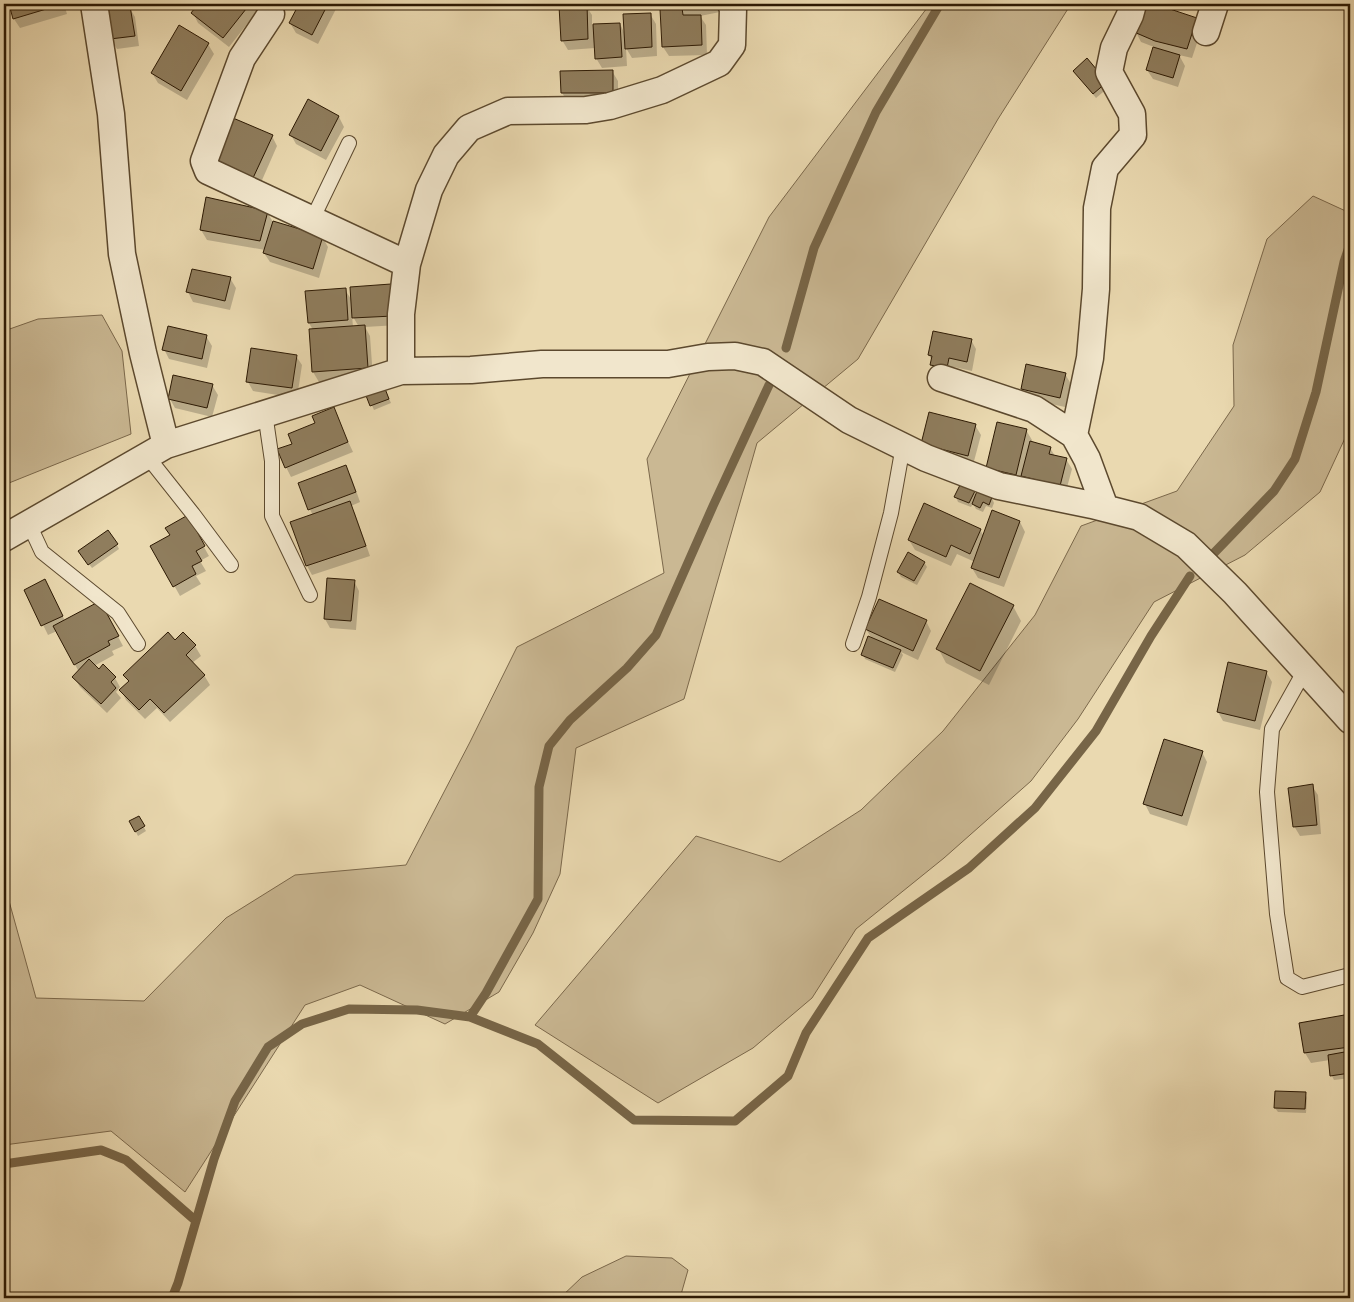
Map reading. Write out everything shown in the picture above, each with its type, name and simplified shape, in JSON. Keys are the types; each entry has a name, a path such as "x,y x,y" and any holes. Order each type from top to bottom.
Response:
{"street":[{"path":"94,4 111,114 122,254 143,353 157,450"},
{"path":"401,371 401,314 407,264 429,190 446,155 468,128 508,112 586,110 610,106 662,90 719,63 732,45 733,9 731,4"},
{"path":"1074,434 1090,358 1096,289 1098,208 1105,168 1133,135 1132,114 1109,72 1114,48 1130,15 1133,4"},
{"path":"1206,32 1214,4"},
{"path":"271,14 242,58 204,160 208,172 407,264"},
{"path":"4,538 157,450 265,413 401,371 471,370 542,364 668,364 708,357 735,356 763,362 849,420 926,458 999,486 1139,517 1186,546 1235,593 1350,720"},
{"path":"941,378 1034,409 1074,434 1087,459 1104,508"}],"lane":[{"path":"312,220 349,143"},
{"path":"265,413 272,461 272,516 310,595"},
{"path":"853,644 892,513 903,446"},
{"path":"157,450 193,514 231,565"},
{"path":"29,524 42,552 118,613 138,644"},
{"path":"1305,670 1272,730 1267,792 1277,914 1287,978 1302,987 1350,975"}],"shaded area":[{"path":"930,4 1071,4 998,119 858,359 757,443 684,699 576,748 560,874 533,933 499,992 445,1024 360,985 305,1005 185,1192 111,1131 4,1145 4,883 36,998 144,1001 226,918 295,875 406,865 517,647 664,573 647,459 769,217"},
{"path":"1313,196 1350,213 1350,417 1346,436 1320,492 1245,555 1154,602 1078,719 1031,781 944,858 856,929 812,998 753,1048 658,1103 535,1025 696,836 780,862 861,810 943,731 1035,615 1081,526 1177,491 1234,406 1233,345 1267,239"},
{"path":"102,315 122,351 131,434 4,485 4,331 38,319"},
{"path":"626,1256 672,1258 688,1270 680,1298 560,1298 582,1277"}],"building":[{"path":"9,4 63,4 13,19"},
{"path":"198,4 250,4 223,38 191,13"},
{"path":"299,4 328,4 312,35 289,23"},
{"path":"587,4 588,39 561,41 559,6"},
{"path":"683,4 710,4 682,8"},
{"path":"1144,4 1155,4 1197,18 1187,49 1155,41 1134,32"},
{"path":"130,6 135,36 110,39 104,10"},
{"path":"682,8 683,15 701,15 702,45 662,47 660,9"},
{"path":"651,13 652,47 625,49 623,14"},
{"path":"620,23 622,57 595,59 593,24"},
{"path":"179,25 209,43 181,91 151,73"},
{"path":"1153,47 1180,55 1173,78 1146,70"},
{"path":"1087,58 1107,82 1093,94 1073,71"},
{"path":"613,70 613,93 561,93 560,71"},
{"path":"308,99 339,116 321,151 289,135"},
{"path":"233,118 273,135 253,178 214,161"},
{"path":"206,197 268,211 260,241 200,230"},
{"path":"273,221 323,236 313,269 263,253"},
{"path":"192,269 231,277 225,301 186,292"},
{"path":"391,284 393,316 352,318 350,287"},
{"path":"346,288 348,320 308,323 305,291"},
{"path":"365,325 368,368 312,372 309,329"},
{"path":"168,326 207,335 202,359 162,350"},
{"path":"933,331 972,339 967,362 949,358 947,368 930,365 932,356 928,355"},
{"path":"251,348 297,355 292,388 246,382"},
{"path":"1026,364 1066,373 1060,398 1021,389"},
{"path":"173,375 213,384 207,408 168,399"},
{"path":"384,386 389,399 370,406 365,393"},
{"path":"334,407 348,442 285,468 277,449 292,444 288,434 315,423 312,416"},
{"path":"929,412 976,424 968,456 921,444"},
{"path":"997,422 1027,429 1016,475 986,468"},
{"path":"1030,441 1051,447 1049,454 1067,458 1060,486 1021,476"},
{"path":"346,465 356,492 308,510 298,483"},
{"path":"960,485 975,491 969,503 954,497"},
{"path":"977,491 992,497 989,505 983,502 980,508 972,504"},
{"path":"350,501 366,546 306,566 290,522"},
{"path":"924,503 981,529 970,554 951,545 946,557 908,540"},
{"path":"992,510 1020,521 999,578 971,568"},
{"path":"188,515 205,546 196,551 202,561 192,566 196,574 173,587 150,546 170,535 165,528"},
{"path":"108,530 118,544 88,565 78,551"},
{"path":"908,552 925,562 914,581 897,572"},
{"path":"327,578 355,580 351,621 324,619"},
{"path":"45,579 63,616 41,626 24,590"},
{"path":"970,583 1014,605 980,671 936,649"},
{"path":"879,599 927,620 913,651 865,629"},
{"path":"100,601 119,636 108,641 110,645 74,665 53,626"},
{"path":"168,632 175,640 183,632 196,645 186,655 205,675 164,713 150,699 139,710 119,690 129,681 123,675"},
{"path":"868,636 901,650 893,668 861,655"},
{"path":"89,659 99,669 103,664 116,677 111,682 116,688 101,704 72,677"},
{"path":"1228,662 1267,671 1255,721 1217,712"},
{"path":"1164,739 1203,751 1182,816 1143,804"},
{"path":"1313,784 1317,825 1293,827 1288,788"},
{"path":"139,816 145,826 135,832 129,821"},
{"path":"1350,1014 1350,1047 1304,1053 1299,1023"},
{"path":"1350,1051 1350,1073 1330,1076 1328,1055"},
{"path":"1275,1091 1306,1092 1305,1109 1274,1108"}],"waterway":[{"path":"786,348 814,248 876,112 940,4"},
{"path":"1214,553 1274,491 1295,459 1316,392 1344,262 1350,244"},
{"path":"470,1017 486,993 538,899 539,787 549,746 570,720 627,668 656,635 769,385"},
{"path":"172,1298 214,1159 235,1101 268,1047 302,1024 349,1009 417,1010 470,1017 538,1044 634,1120 735,1121 788,1076 806,1033 868,938 969,868 1035,808 1096,731 1151,636 1190,576"},
{"path":"4,1164 101,1150 126,1160 196,1221"}]}
